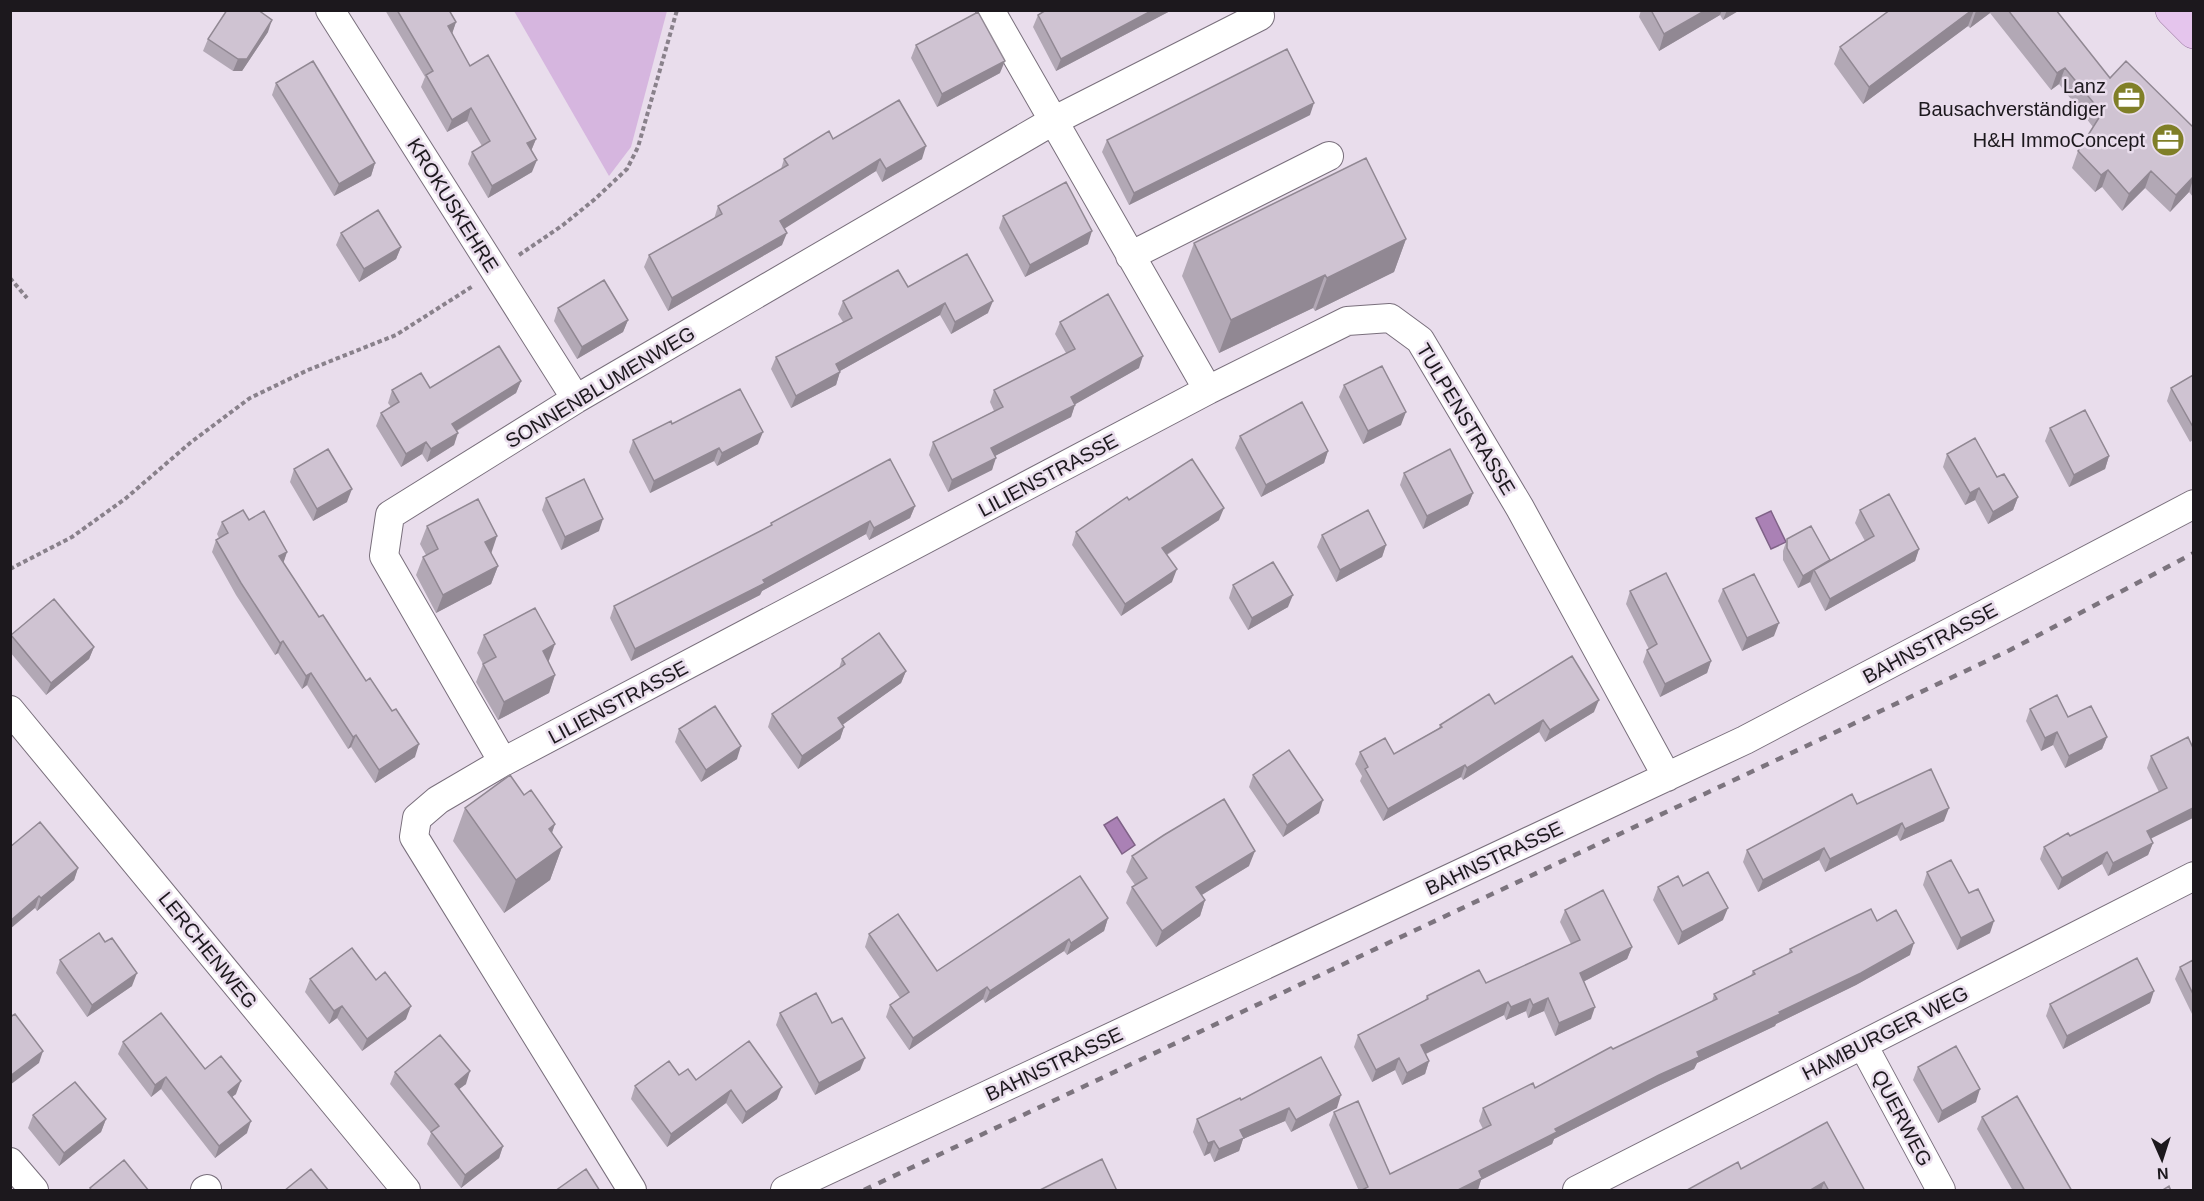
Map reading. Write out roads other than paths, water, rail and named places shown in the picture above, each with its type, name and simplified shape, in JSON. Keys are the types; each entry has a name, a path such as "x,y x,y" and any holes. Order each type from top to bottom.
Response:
{"main road":[{"path":"2172,10 2193,32"}],"street":[{"name":"KROKUSKEHRE","path":"330,10 576,399"},
{"path":"990,10 1208,390"},
{"path":"1053,121 1260,16"},
{"name":"SONNENBLUMENWEG","path":"503,762 384,556 390,515 576,399 1053,121"},
{"path":"1130,256 1329,156"},
{"name":"TULPENSTRASSE","path":"1208,390 1347,321 1390,318 1420,340 1520,508 1667,777"},
{"name":"LILIENSTRASSE","path":"632,1191 414,837 417,818 438,800 503,762 1208,390"},
{"name":"BAHNSTRASSE","path":"785,1191 1745,740 2193,504"},
{"name":"LERCHENWEG","path":"10,710 405,1191"},
{"name":"HAMBURGER WEG","path":"1577,1191 2193,876"},
{"name":"QUERWEG","path":"1863,1045 1941,1191"},
{"path":"10,1162 34,1191"}],"railway":[{"path":"864,1190 2010,650 2194,553"}],"place":[{"name":"Lanz Bausachverständiger","path":"2129,98"},
{"name":"H&H ImmoConcept","path":"2168,140"}]}
